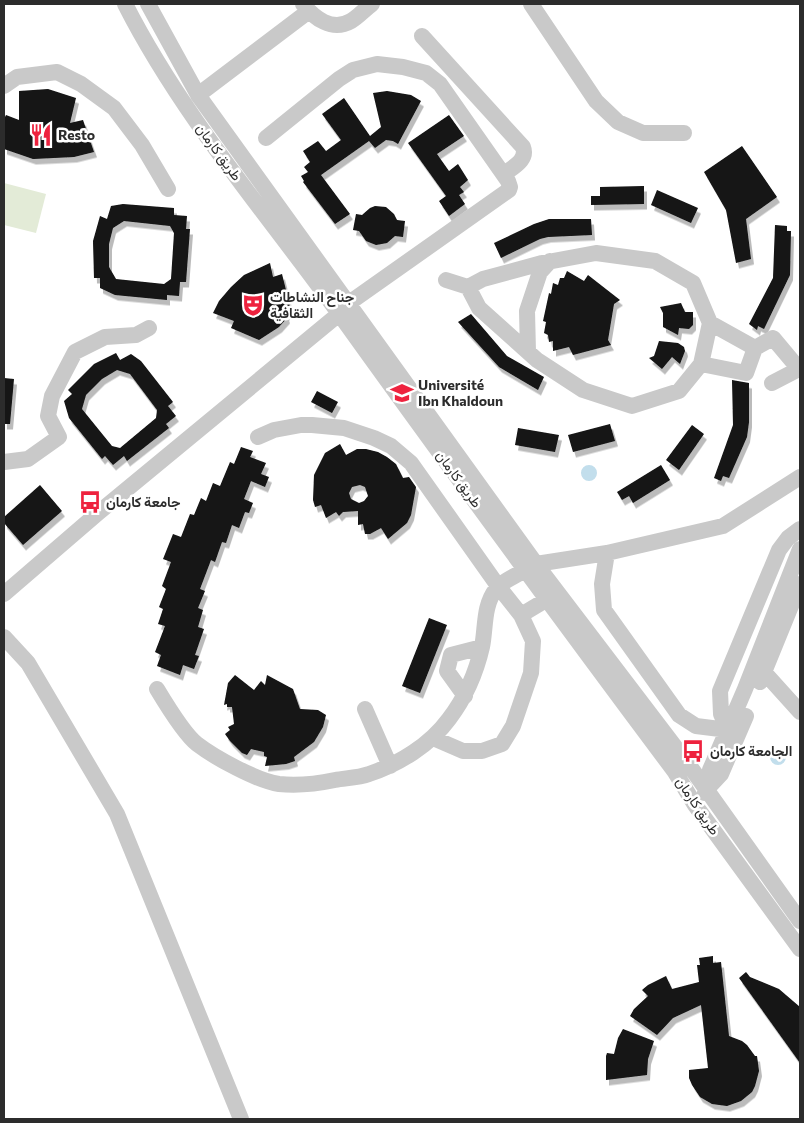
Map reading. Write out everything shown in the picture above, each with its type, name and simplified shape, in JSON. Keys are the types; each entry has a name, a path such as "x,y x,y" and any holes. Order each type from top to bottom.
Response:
{"street":[{"name":"طريق كارمان","path":"125,4 140,34 188,109 344,308"},
{"name":"طريق كارمان","path":"148,4 198,95 344,308 530,567 707,790 800,921"},
{"path":"198,95 306,8 321,21 328,24 343,24 350,22 372,4"},
{"path":"531,4 596,101 618,122 642,133 684,133"},
{"path":"422,36 522,147 524,151 522,160 504,174"},
{"path":"4,594 344,308 509,190 510,184 504,174 440,84 426,73 403,67 377,64 353,70 339,78 266,138"},
{"path":"4,86 17,77 56,72 81,84 114,108 142,145 168,189"},
{"path":"465,119 485,106"},
{"path":"446,280 468,287 479,308 537,360 583,390 632,406 678,391 700,364 710,323 693,283 655,261 596,253 550,262 483,279 468,287"},
{"path":"528,352 527,311 540,272 550,262"},
{"path":"710,323 755,348"},
{"path":"4,462 28,459 59,437 48,416 52,396 75,352 105,337 136,336 149,328"},
{"path":"700,364 746,373 755,348 773,338 800,369 772,383"},
{"path":"258,437 274,430 312,425 344,428 392,446 411,463 498,586 522,616 533,641 531,673 518,690 513,726 502,744 482,750 463,751 433,738"},
{"path":"157,689 196,743 250,775 277,784 307,785 367,775 390,766 412,754 433,738 449,720 465,696 474,673 482,647 488,604 498,586 530,567 607,553 722,526 800,477"},
{"path":"728,730 721,714 720,691 779,550 788,538 800,529"},
{"path":"707,790 710,770 728,730 800,549"},
{"path":"607,553 602,584 604,610 628,646 679,715 696,726 728,730"},
{"name":"طريق كارمان","path":"530,567 546,600 675,772 692,799 800,949"},
{"path":"692,799 707,790 721,774 800,584"},
{"path":"522,616 546,600"},
{"path":"4,637 28,663 117,814 241,1119"},
{"path":"465,696 447,671 451,655 482,647"},
{"path":"764,672 800,712"},
{"path":"365,709 390,766"}],"green space":[{"path":"4,183 46,194 36,233 4,225"}],"water":[{"path":"589,465 597,473 589,481 581,473"},
{"path":"778,749 786,757 778,765 770,757"}],"building":[{"path":"48,89 76,98 70,123 83,120 94,152 74,157 33,159 4,149 4,119 6,115 19,120 19,91"},
{"path":"387,91 411,95 421,101 398,144 386,140 375,148 369,141 321,175 350,214 335,224 303,182 301,176 308,172 304,167 310,162 303,151 318,141 326,151 341,140 322,114 344,98 370,136 381,127 373,93"},
{"path":"449,115 464,136 437,154 449,171 458,164 468,180 460,187 464,192 459,195 465,204 449,216 439,201 446,196 408,143"},
{"path":"742,146 777,197 746,219 751,259 736,263 726,210 704,172"},
{"path":"644,186 644,204 591,205 591,196 600,196 600,187"},
{"path":"657,190 698,208 691,223 651,205"},
{"path":"123,204 174,208 174,215 187,216 186,229 190,229 186,282 180,282 179,296 167,295 167,300 115,295 100,288 100,278 94,278 93,241 100,216 107,219 111,206","holes":["124,221 170,226 174,233 171,279 164,284 116,279 109,267 109,244 113,228"]},
{"path":"375,206 386,207 394,214 397,220 405,221 403,237 395,236 387,243 376,245 366,241 359,231 353,230 356,214 362,215"},
{"path":"549,219 591,219 592,235 540,239 501,258 494,243"},
{"path":"775,225 787,226 787,231 791,231 790,275 764,329 758,326 757,330 749,324 773,278"},
{"name":"جناح النشاطات الثقافية","path":"270,263 273,277 282,274 291,310 279,327 259,340 231,328 234,321 213,313 219,301 244,275"},
{"path":"567,271 584,281 588,275 620,300 614,304 608,340 611,345 573,355 569,347 553,351 553,341 549,342 548,335 544,333 546,322 543,321 553,283 558,285 560,278 564,278"},
{"path":"681,303 685,312 693,312 693,325 689,329 679,328 678,335 663,327 663,313 660,307"},
{"path":"471,314 507,356 544,377 538,390 499,367 458,322"},
{"path":"659,341 678,343 684,347 685,351 680,364 672,357 662,369 649,358 654,356"},
{"path":"116,353 120,360 131,354 141,361 173,402 168,406 176,416 166,424 169,428 127,461 124,456 113,465 105,456 102,459 69,418 64,401 72,394 68,390 94,364","holes":["117,370 130,374 157,410 156,418 120,448 112,446 82,409 86,395 102,379"]},
{"path":"4,378 14,379 10,424 4,424"},
{"path":"732,380 749,383 749,422 747,437 729,478 723,476 721,481 714,478 733,425"},
{"path":"317,391 338,402 332,413 311,402"},
{"path":"610,424 615,441 573,452 568,435"},
{"path":"692,425 704,434 679,470 666,460"},
{"path":"518,428 559,435 555,452 515,445"},
{"path":"340,444 346,455 357,449 366,449 378,452 396,464 403,478 409,477 416,487 411,515 407,523 388,539 381,528 370,534 365,534 363,524 358,525 358,511 343,512 339,516 336,512 326,518 321,505 315,507 313,500 314,475 325,453","holes":["360,485 365,487 368,496 364,501 359,503 351,499 349,493 352,487"]},
{"path":"241,447 253,451 250,457 266,463 261,474 269,477 265,487 251,481 244,499 253,503 249,513 245,512 239,528 232,525 226,543 222,542 215,562 211,560 200,589 205,591 198,608 203,610 198,627 204,629 195,655 199,656 194,669 183,665 180,675 157,666 161,655 155,652 165,626 158,624 163,609 159,607 166,589 162,586 171,562 163,559 173,534 181,537 190,514 194,515 201,498 206,501 213,483 220,486 230,462 234,464"},
{"path":"661,465 670,480 633,503 629,496 622,500 617,492"},
{"path":"40,485 62,511 23,545 4,523 4,517"},
{"path":"429,618 447,625 420,693 402,686"},
{"path":"235,675 254,690 261,681 265,685 267,675 293,689 300,709 318,710 326,715 323,727 314,742 294,757 295,761 265,766 267,757 264,756 264,752 251,749 247,755 242,753 225,734 230,730 228,727 234,724 232,707 227,707 227,704 224,705 228,683"},
{"path":"713,956 713,963 721,962 729,1036 742,1041 757,1056 759,1071 752,1092 741,1101 727,1106 712,1104 700,1097 689,1078 689,1070 708,1068 701,1005 673,1018 657,1035 630,1016 634,1009 648,996 642,990 648,985 666,976 672,989 699,982 697,965 700,965 699,958"},
{"path":"746,972 750,977 779,989 800,1007 800,1063 739,978"},
{"path":"623,1029 654,1041 648,1059 647,1075 606,1080 607,1053 614,1054 618,1038"}],"place":[{"name":"Resto","path":"41,135"},
{"name":"جناح النشاطات الثقافية","path":"253,305"},
{"name":"Université Ibn Khaldoun","path":"402,393"},
{"name":"جامعة كارمان","path":"90,502"},
{"name":"الجامعة كارمان","path":"693,751"}]}
